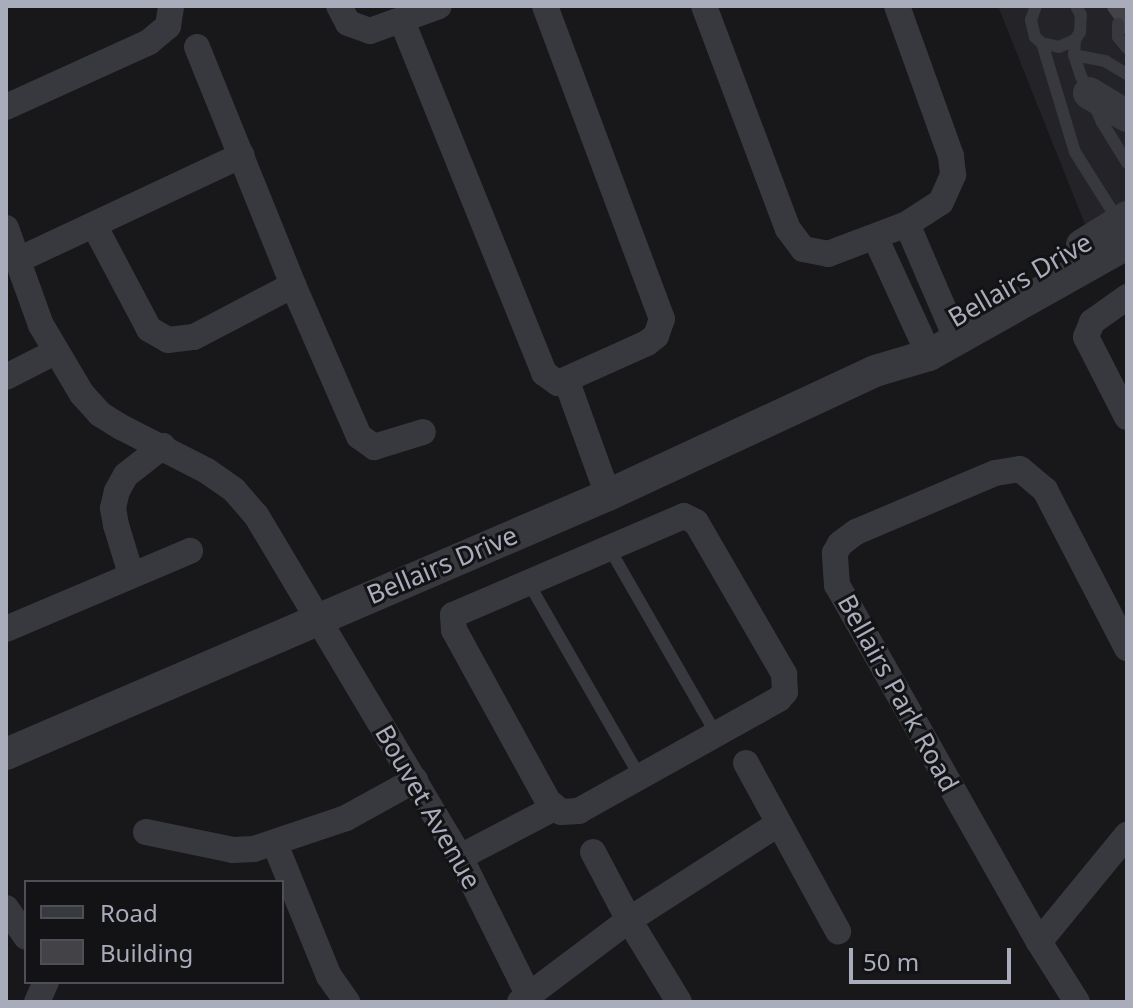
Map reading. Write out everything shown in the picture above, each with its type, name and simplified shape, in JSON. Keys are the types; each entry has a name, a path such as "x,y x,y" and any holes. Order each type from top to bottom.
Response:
{"street":[{"path":"6,107 149,42 168,26 171,6"},
{"path":"339,6 348,23 362,31 402,21 439,6"},
{"path":"402,21 544,373 551,381 567,382 647,343 656,336 662,319 545,6"},
{"path":"704,6 794,241 814,254 828,254 876,239 907,224 941,202 953,175 951,156 897,6"},
{"path":"197,47 293,285 363,441 374,447 384,446 423,432"},
{"path":"1089,93 1127,116"},
{"path":"18,260 242,155"},
{"path":"907,224 938,338"},
{"path":"94,225 149,329 168,340 194,337 293,285"},
{"name":"Bouvet Avenue","path":"6,228 55,352 82,394 100,414 163,446 234,490 256,515 460,857 527,1000"},
{"name":"Bellairs Drive","path":"6,754 316,618 608,495 875,371 938,338 1125,229"},
{"path":"876,239 938,338"},
{"path":"1127,297 1092,322 1086,337 1127,417"},
{"path":"6,377 55,352"},
{"path":"567,382 608,495"},
{"path":"131,574 113,508 117,491 126,475 163,446"},
{"name":"Bellairs Park Road","path":"1077,1002 1039,942 837,585 835,553 840,544 856,532 995,473 1020,469 1045,490 1127,648"},
{"path":"675,517 691,517 784,674 785,692 779,699 569,814 554,808 452,624 457,610 608,546 675,517"},
{"path":"6,629 190,551"},
{"path":"746,763 838,931"},
{"path":"146,832 233,850 275,844 346,818 415,780"},
{"path":"460,857 554,808"},
{"path":"527,1000 629,920 778,824"},
{"path":"1039,942 1127,835"},
{"path":"275,844 329,976 347,1002"},
{"path":"593,852 629,920 679,1002"},
{"path":"6,908 24,934"}],"lane":[{"path":"1028,6 1032,29 1042,43 1075,152 1125,229"},
{"path":"1031,20 1036,6"},
{"path":"1076,6 1082,24 1075,40 1074,55 1102,122 1127,163"},
{"path":"1118,24 1118,37 1127,48"},
{"path":"1042,43 1059,47 1075,40"},
{"path":"1074,55 1105,61 1127,74"},
{"path":"608,546 716,734"},
{"path":"527,581 640,777"}],"shaded area":[{"path":"998,6 1127,6 1127,207 1090,237"}],"building":[{"path":"1127,6 1127,37 1107,9"}]}
